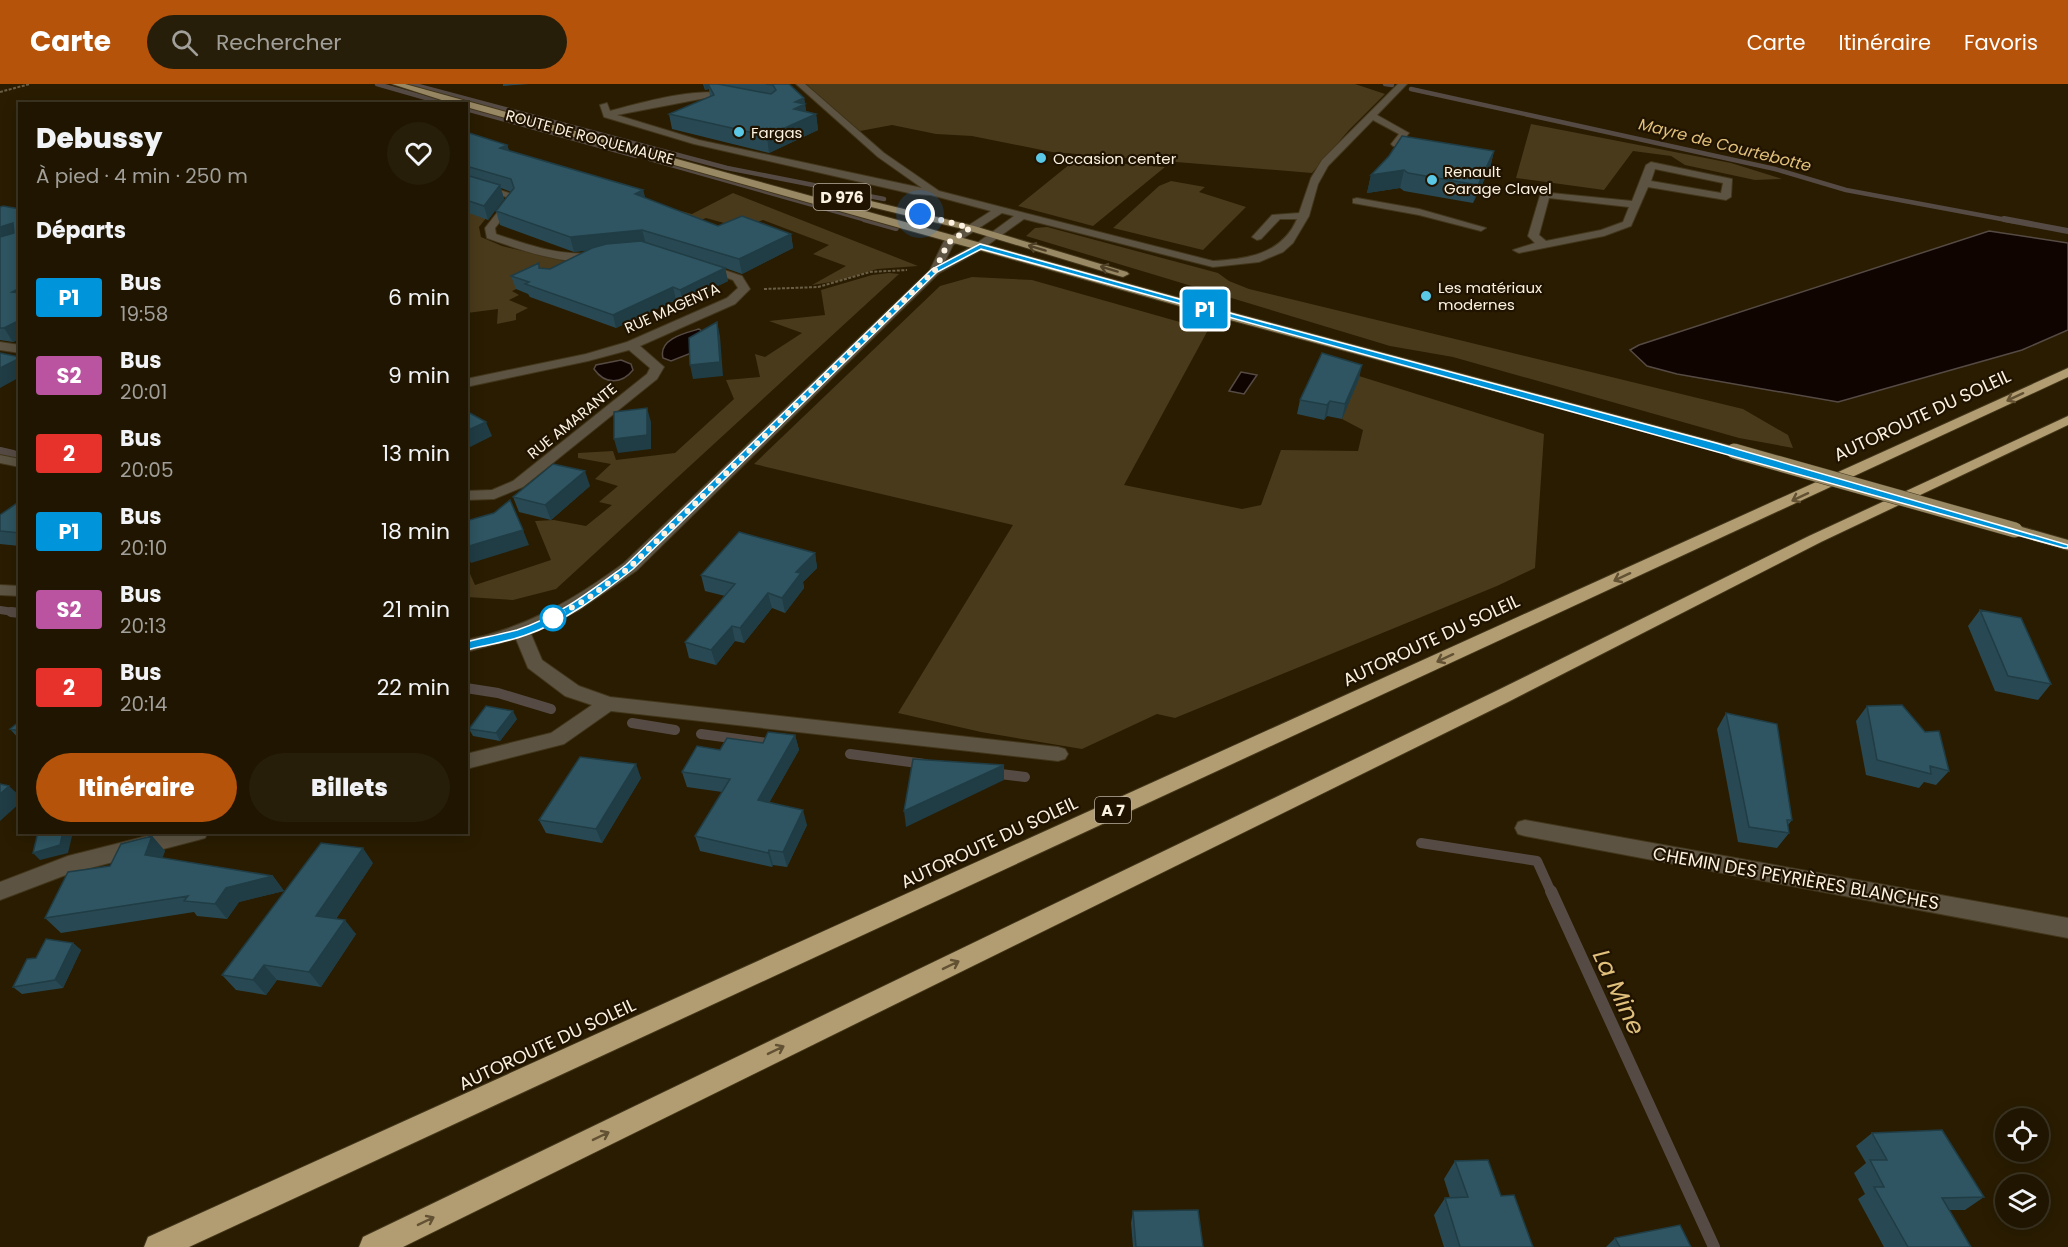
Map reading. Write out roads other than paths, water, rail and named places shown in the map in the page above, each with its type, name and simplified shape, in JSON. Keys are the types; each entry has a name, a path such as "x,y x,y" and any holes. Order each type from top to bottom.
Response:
{"highway":[{"name":"AUTOROUTE DU SOLEIL","path":"158,1247 1799,498 2068,372"},
{"path":"373,1247 1501,697 1815,539 2068,420"}],"main road":[{"name":"ROUTE DE ROQUEMAURE","path":"396,84 459,102"},
{"name":"ROUTE DE ROQUEMAURE","path":"468,105 1234,317 1734,451 2068,545"},
{"name":"ROUTE DE ROQUEMAURE","path":"713,171 841,196 996,235 1426,367"}],"street":[{"path":"800,84 881,155 935,193"},
{"path":"750,100 716,93 606,110 697,142 1024,214 1213,264 1239,264 1278,251 1289,242 1299,229 1309,193 1323,165 1403,84"},
{"path":"1372,116 1404,133 1396,144"},
{"path":"1519,250 1604,233 1627,224 1651,165 1728,181 1726,196 1645,183"},
{"path":"468,183 510,195 512,200 490,228 491,236 519,245 574,257 591,257"},
{"path":"1544,245 1533,236 1545,194 1636,205"},
{"path":"1357,201 1419,212 1481,228"},
{"path":"935,270 948,243 1001,209"},
{"path":"468,646 522,632 587,599 630,567 935,270 980,246 1024,214"},
{"path":"1257,237 1272,217 1304,216"},
{"path":"570,268 591,257 608,252"},
{"name":"RUE MAGENTA","path":"468,384 577,360 631,345 731,301 744,289 738,278 693,263"},
{"name":"RUE AMARANTE","path":"468,495 485,496 505,491 519,484 652,376 657,367 631,345"},
{"path":"0,346 18,349"},
{"path":"0,459 18,463"},
{"path":"0,590 18,591"},
{"path":"522,632 534,664 572,691 608,704 1058,754"},
{"path":"468,761 556,738 608,704"},
{"name":"CHEMIN DES PEYRIÈRES BLANCHES","path":"1525,828 2068,928"},
{"path":"0,891 68,866 190,834"}],"waterway":[{"path":"377,84 440,102"},
{"path":"411,84 727,168 884,199"},
{"name":"Mayre de Courtebotte","path":"1385,84 1392,85"},
{"name":"Mayre de Courtebotte","path":"1411,89 1775,169 1846,190 2012,221"},
{"path":"468,110 636,156"},
{"path":"650,159 870,221"},
{"path":"864,219 896,228"},
{"name":"Mayre de Courtebotte","path":"2004,219 2068,231"},
{"name":"La Mine","path":"0,451 13,454"},
{"name":"La Mine","path":"0,610 18,613"},
{"name":"La Mine","path":"11,612 18,613"},
{"name":"La Mine","path":"468,688 498,693 551,709"},
{"name":"La Mine","path":"632,723 675,730"},
{"name":"La Mine","path":"701,734 775,744"},
{"name":"La Mine","path":"850,754 925,764"},
{"name":"La Mine","path":"992,773 1025,777"},
{"name":"La Mine","path":"1421,843 1537,861 1551,892"},
{"name":"La Mine","path":"1551,891 1714,1247"}],"place":[{"name":"Fargas","path":"739,132"},
{"name":"Occasion center","path":"1041,158"},
{"name":"Renault Garage Clavel","path":"1432,180"},
{"name":"Les matériaux modernes","path":"1426,296"}]}
